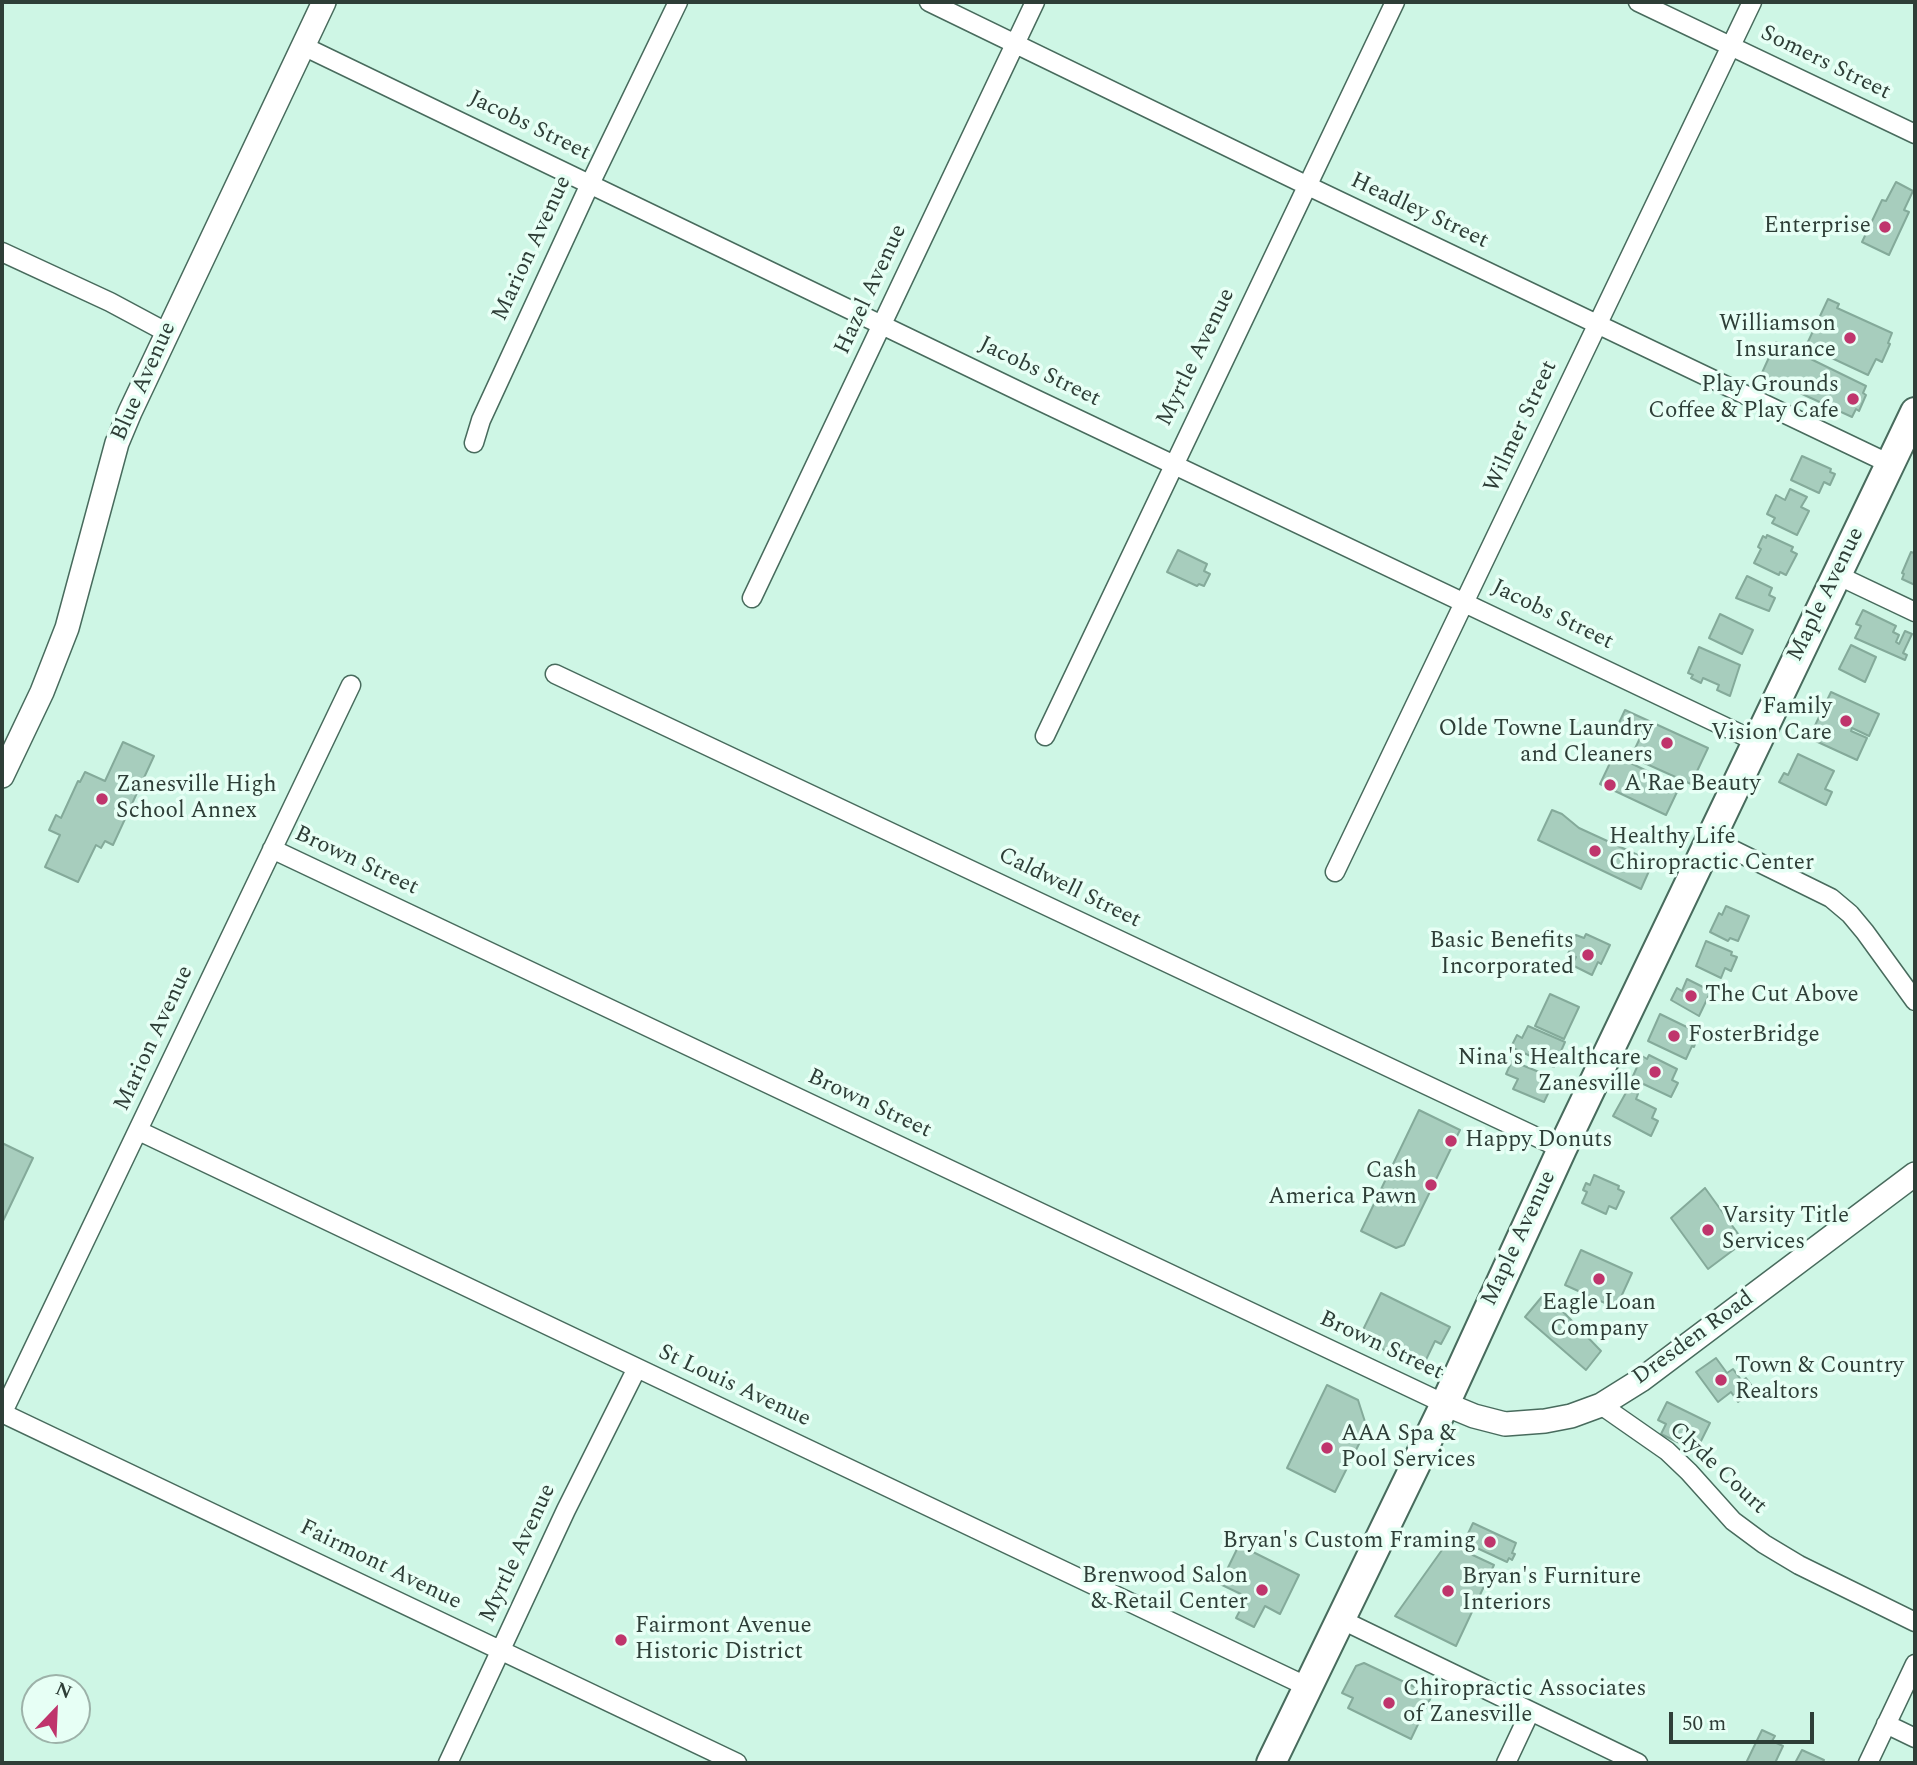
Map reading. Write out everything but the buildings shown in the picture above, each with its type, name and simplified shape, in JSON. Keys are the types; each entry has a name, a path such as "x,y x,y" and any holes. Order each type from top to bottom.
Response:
{"main road":[{"name":"Maple Avenue","path":"1271,1763 1445,1404 1562,1149 1915,412"}],"street":[{"name":"Blue Avenue","path":"2,776 42,692 67,628 117,443 166,332 324,2"},
{"name":"Marion Avenue","path":"474,443 481,420 590,184 678,2"},
{"name":"Headley Street","path":"929,2 1890,464"},
{"name":"Hazel Avenue","path":"752,597 1035,2"},
{"name":"Myrtle Avenue","path":"1045,736 1395,2"},
{"name":"Somers Street","path":"1637,2 1915,134"},
{"name":"Wilmer Street","path":"1335,872 1752,2"},
{"name":"Jacobs Street","path":"303,46 883,326 1757,742"},
{"path":"2,252 110,302 166,332"},
{"path":"1837,575 1915,612"},
{"name":"Caldwell Street","path":"555,674 1562,1149"},
{"name":"Marion Avenue","path":"2,1413 351,685"},
{"path":"1711,839 1831,898 1850,914 1865,932 1915,1000"},
{"name":"Brown Street","path":"272,849 1445,1404"},
{"name":"St Louis Avenue","path":"139,1131 1308,1687"},
{"name":"Dresden Road","path":"1445,1404 1474,1416 1505,1424 1571,1416 1601,1405 1641,1380 1915,1174"},
{"name":"Myrtle Avenue","path":"448,1763 566,1510 637,1368"},
{"name":"Clyde Court","path":"1601,1405 1667,1451 1733,1521 1764,1544 1799,1565 1915,1622"},
{"name":"Fairmont Avenue","path":"2,1413 737,1763"},
{"path":"1340,1619 1638,1763"},
{"path":"1868,1763 1915,1664"},
{"path":"1506,1763 1530,1712"},
{"path":"1886,1724 1915,1738"}],"place":[{"name":"Enterprise","path":"1885,227"},
{"name":"Williamson Insurance","path":"1850,338"},
{"name":"Play Grounds Coffee & Play Cafe","path":"1853,399"},
{"name":"Family Vision Care","path":"1846,721"},
{"name":"Olde Towne Laundry and Cleaners","path":"1667,743"},
{"name":"A'Rae Beauty","path":"1610,785"},
{"name":"Zanesville High School Annex","path":"102,799"},
{"name":"Healthy Life Chiropractic Center","path":"1595,851"},
{"name":"Basic Benefits Incorporated","path":"1588,955"},
{"name":"The Cut Above","path":"1691,996"},
{"name":"FosterBridge","path":"1674,1036"},
{"name":"Nina's Healthcare Zanesville","path":"1655,1072"},
{"name":"Happy Donuts","path":"1451,1141"},
{"name":"Cash America Pawn","path":"1431,1185"},
{"name":"Varsity Title Services","path":"1708,1230"},
{"name":"Eagle Loan Company","path":"1599,1279"},
{"name":"Town & Country Realtors","path":"1721,1380"},
{"name":"AAA Spa & Pool Services","path":"1327,1448"},
{"name":"Bryan's Custom Framing","path":"1490,1542"},
{"name":"Brenwood Salon & Retail Center","path":"1262,1590"},
{"name":"Bryan's Furniture Interiors","path":"1448,1591"},
{"name":"Fairmont Avenue Historic District","path":"621,1640"},
{"name":"Chiropractic Associates of Zanesville","path":"1389,1703"}]}
